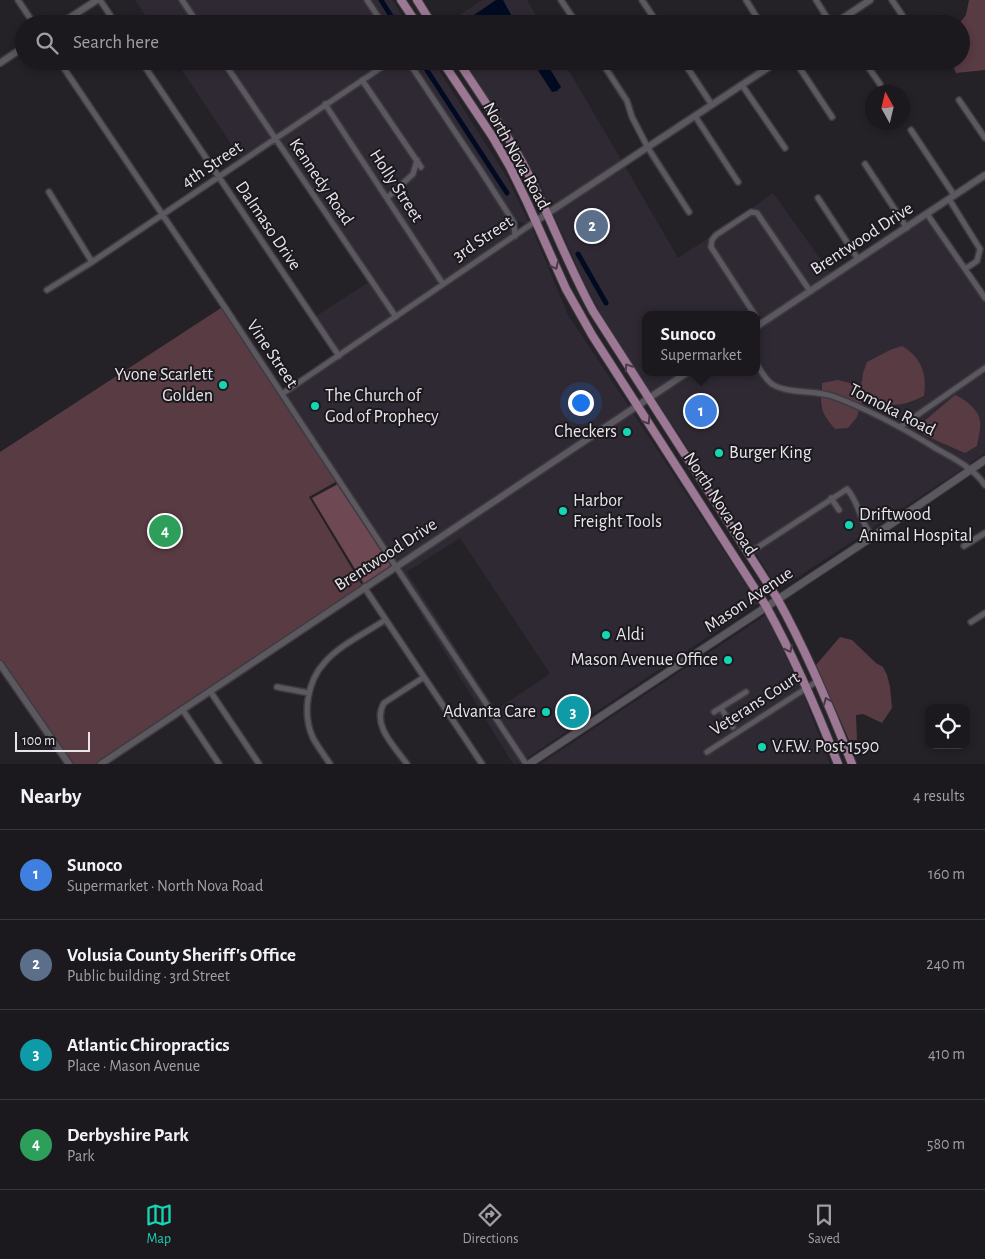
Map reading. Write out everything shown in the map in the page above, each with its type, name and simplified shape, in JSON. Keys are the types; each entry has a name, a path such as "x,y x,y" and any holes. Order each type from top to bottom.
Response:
{"main road":[{"path":"401,0 411,15"},
{"path":"417,0 426,15"},
{"name":"North Nova Road","path":"448,70 501,151 536,221 556,268 601,350 766,606 807,687 840,764"},
{"name":"North Nova Road","path":"464,70 512,144 547,213 586,298 648,399 777,598 819,680 851,762"},
{"name":"Mason Avenue","path":"527,764 872,537 985,460"},
{"path":"679,469 687,471 703,482"}],"street":[{"path":"18,0 28,15"},
{"path":"75,15 99,0 110,15"},
{"path":"182,0 192,15"},
{"path":"367,0 377,15"},
{"path":"561,0 571,15"},
{"path":"642,0 652,15"},
{"path":"746,0 755,15"},
{"path":"816,0 829,15"},
{"path":"848,15 870,0"},
{"path":"892,0 902,15"},
{"path":"0,63 15,53"},
{"name":"Vine Street","path":"65,70 527,764"},
{"name":"Dalmaso Drive","path":"147,70 339,356"},
{"name":"Kennedy Road","path":"229,70 396,317"},
{"name":"4th Street","path":"47,290 218,178 377,70"},
{"name":"North Nova Road","path":"414,70 514,223"},
{"path":"608,70 627,101 632,117 648,148 689,212"},
{"path":"689,70 712,105"},
{"name":"3rd Street","path":"282,394 547,213 764,70"},
{"path":"801,70 832,117"},
{"path":"870,70 880,84"},
{"path":"362,80 421,167"},
{"path":"742,85 785,148"},
{"path":"959,100 985,138"},
{"name":"Holly Street","path":"326,104 443,284"},
{"path":"695,116 738,182"},
{"path":"911,130 952,197 981,250"},
{"path":"387,198 413,174 417,160"},
{"path":"865,164 907,228"},
{"name":"Brentwood Drive","path":"760,324 985,175"},
{"path":"49,192 92,262"},
{"path":"818,198 858,259"},
{"path":"753,311 711,247 712,240 716,235 751,212 757,213 810,291"},
{"path":"927,214 985,298"},
{"path":"515,236 514,223 527,228"},
{"path":"965,269 977,261 985,244"},
{"path":"900,426 985,368"},
{"name":"Tomoka Road","path":"760,370 773,385 829,395 870,411 900,426 971,469 985,485"},
{"name":"Brentwood Drive","path":"101,764 682,376"},
{"path":"749,553 847,489 853,495 862,519 872,537"},
{"path":"832,498 840,510"},
{"path":"964,546 985,532"},
{"path":"364,587 482,764"},
{"path":"971,622 985,613"},
{"path":"330,764 311,731 308,714 309,693 318,670 325,662 336,652 385,620"},
{"path":"0,664 69,764"},
{"path":"407,764 380,725 380,710 384,703 424,677"},
{"name":"Veterans Court","path":"707,752 819,680"},
{"path":"277,687 309,693"},
{"path":"210,691 260,764"},
{"path":"714,712 746,692"},
{"path":"721,708 733,727"},
{"path":"182,709 219,764"},
{"path":"840,764 851,762"}],"shaded area":[{"path":"135,0 179,0 189,15 145,15"},
{"path":"185,0 364,0 374,15 195,15"},
{"path":"370,0 392,0 402,15 380,15"},
{"path":"482,0 496,0 474,15 460,15"},
{"path":"503,0 527,0 536,15 511,15"},
{"path":"969,0 985,0 985,70 956,73 955,70 970,70 970,15 966,15"},
{"path":"182,70 226,70 271,138 241,159"},
{"path":"232,70 372,70 276,135"},
{"path":"382,70 411,70 511,223 512,234 444,280 329,105 362,84 421,171 425,167 366,81"},
{"path":"417,70 439,70 508,179 529,223 526,224 515,220"},
{"path":"468,70 538,70 553,92 561,87 551,70 568,70 622,161 550,208 540,182"},
{"path":"325,108 440,283 397,314 279,140"},
{"path":"625,166 678,258 713,235 710,240 709,249 749,311 642,311 642,376 677,376 651,393 602,316 584,282 553,213"},
{"path":"773,193 831,274 811,287 759,211 750,210 738,218"},
{"path":"752,215 756,216 806,290 762,319 760,311 757,311 714,246 718,238"},
{"path":"927,218 985,303 985,365 900,423 861,404 873,400 893,405 910,403 924,396 863,373 861,387 822,383 822,391 774,382 760,364 760,327"},
{"path":"532,228 568,315 630,408 396,562 286,395"},
{"path":"369,282 392,317 339,352 316,316"},
{"path":"224,306 339,480 309,497 363,587 101,764 69,764 0,664 0,452"},
{"path":"902,346 919,361 922,367 925,381 924,396 897,405 874,401 861,404 830,392 822,391 822,383 838,380 861,386 867,362"},
{"path":"985,372 985,453 969,464 906,426"},
{"path":"760,374 773,388 821,396 820,407 857,417 859,410 869,413 964,468 871,529 864,518 855,494 846,485 752,547 655,398 687,376 760,376"},
{"path":"955,395 971,405 980,421 977,446 965,453 924,435 921,424"},
{"path":"821,396 859,410 857,417 848,428 835,429 824,414"},
{"path":"633,413 758,603 526,759 400,567","holes":["460,538 549,672 548,675 496,710 407,572"]},
{"path":"338,484 391,566 364,584 312,498"},
{"path":"846,492 851,497 867,532 778,589 755,552 831,502 839,513 843,510 835,499"},
{"path":"394,570 522,762 520,764 513,764"},
{"path":"766,615 801,688 703,751 706,756 803,693 830,764 540,764","holes":["748,689 750,694 725,709 737,728 732,731 720,712 713,716 711,711"]},
{"path":"840,637 852,640 876,663 883,667 890,687 892,708 882,723 863,714 856,715 857,740 849,740 816,665"}],"water":[{"path":"496,0 503,0 511,15 474,15"},
{"path":"538,70 551,70 561,87 557,91 552,92"}],"waterway":[{"path":"381,0 390,15"},
{"path":"427,70 507,193"},
{"path":"578,254 606,303"}],"place":[{"name":"Volusia County Sheriff's Office","path":"592,226"},
{"name":"Yvone Scarlett Golden","path":"223,385"},
{"name":"The Church of God of Prophecy","path":"315,406"},
{"name":"Sunoco","path":"701,411"},
{"name":"Checkers","path":"627,432"},
{"name":"Burger King","path":"719,453"},
{"name":"Harbor Freight Tools","path":"563,511"},
{"name":"Driftwood Animal Hospital","path":"849,525"},
{"name":"Derbyshire Park","path":"165,531"},
{"name":"Aldi","path":"606,635"},
{"name":"Mason Avenue Office","path":"728,660"},
{"name":"Advanta Care","path":"546,712"},
{"name":"Atlantic Chiropractics","path":"573,712"},
{"name":"V.F.W. Post 1590","path":"762,747"}]}
